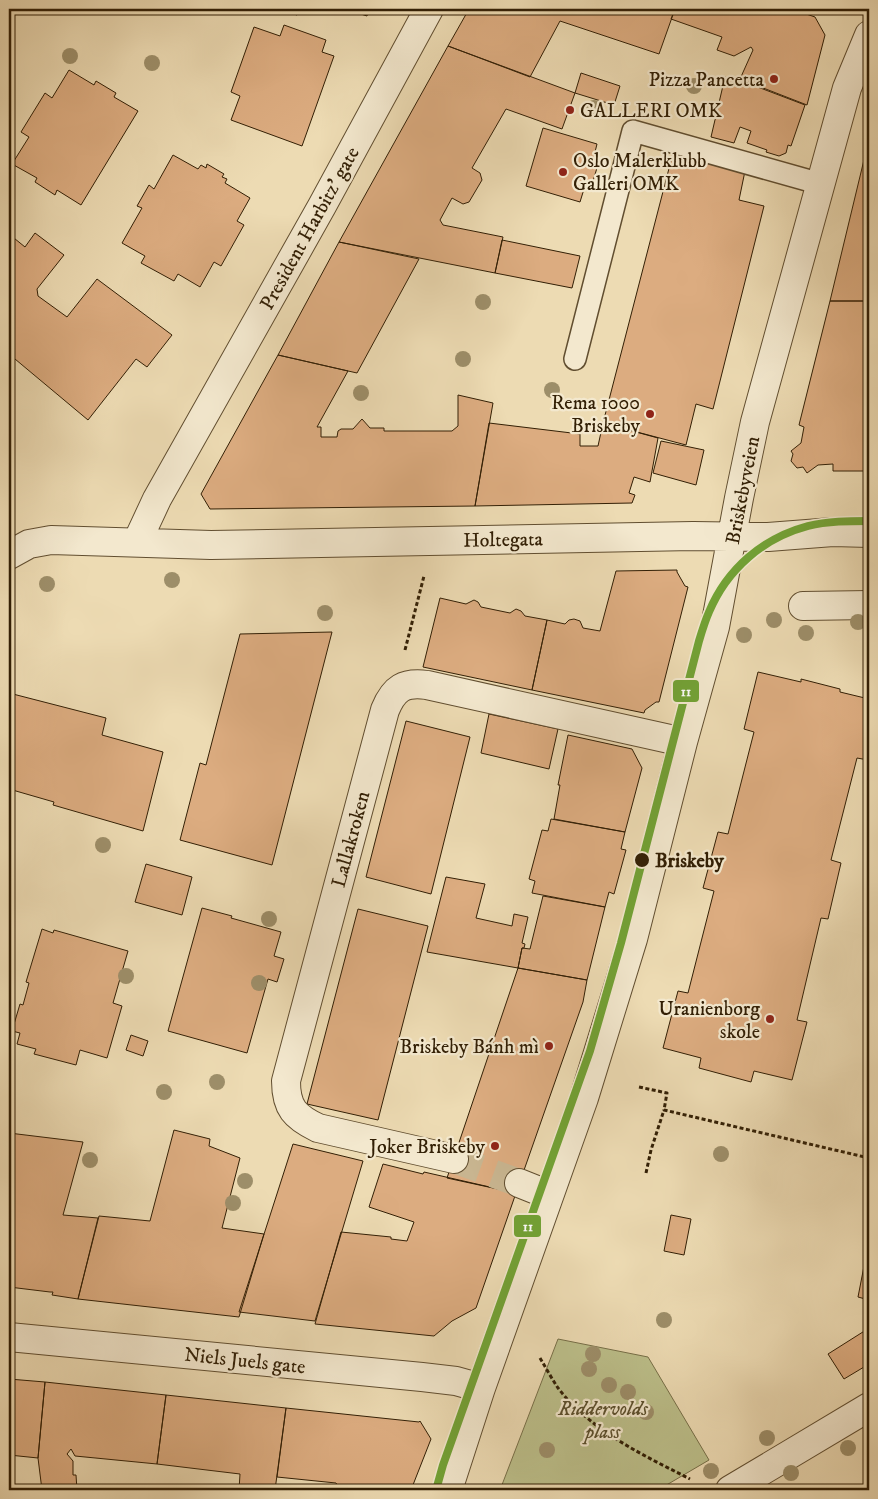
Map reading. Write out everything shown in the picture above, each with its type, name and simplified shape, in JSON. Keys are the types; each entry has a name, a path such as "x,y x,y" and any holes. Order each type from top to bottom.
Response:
{"street":[{"name":"President Harbitz’ gate","path":"138,542 157,499 186,445 318,214 429,9"},
{"name":"Briskebyveien","path":"448,1490 481,1388 584,1098 633,939 683,742 715,627 755,422 847,88 869,35"},
{"name":"Holtegata","path":"138,542 211,545 732,536 768,537 833,532 869,533"},
{"path":"9,555 29,544 51,540 138,542"},
{"path":"803,606 869,605"},
{"name":"Lallakroken","path":"454,1159 318,1128 302,1120 292,1110 286,1096 286,1081 384,710 391,696 401,687 413,683 427,685 683,742"},
{"path":"519,1183 549,1194"},
{"name":"Niels Juels gate","path":"9,1337 430,1378 456,1381 481,1388"},
{"path":"730,1490 869,1407"}],"lane":[{"path":"575,359 633,130 821,184"}],"path":[{"path":"411,627 422,583"},
{"path":"639,1087 667,1093 646,1172"},
{"path":"664,1110 869,1158"},
{"path":"540,1358 558,1388 577,1409 607,1433 646,1456 690,1478"}],"green space":[{"name":"Riddervolds plass","path":"558,1339 648,1357 709,1460 658,1490 500,1490"}],"building":[{"path":"277,9 299,9 297,15"},
{"path":"345,9 369,9 367,16"},
{"path":"469,9 675,9 659,54 560,21 530,77 448,46"},
{"path":"675,9 792,9 815,17 825,35 807,105 740,79 753,50 751,47 734,56 717,50 722,37 671,19"},
{"path":"284,25 326,40 322,52 334,56 302,146 231,120 240,96 231,92 254,27 280,36"},
{"path":"448,46 575,93 562,129 506,109 472,168 480,173 482,180 469,202 463,204 452,198 440,220 443,225 503,237 495,273 339,242"},
{"path":"69,70 94,85 96,81 116,93 114,97 138,111 81,205 57,190 55,195 35,182 37,178 12,164 29,137 21,132 45,93 52,98"},
{"path":"581,73 620,86 614,105 575,93"},
{"path":"725,77 741,84 742,81 805,105 791,146 788,145 786,153 779,156 747,143 751,131 740,127 734,143 711,137"},
{"name":"Oslo Malerklubb Galleri OMK","path":"543,128 597,144 594,156 600,158 590,191 584,189 580,202 526,186"},
{"path":"869,139 869,301 830,301"},
{"path":"673,153 745,171 739,200 764,206 713,409 696,404 686,445 603,423"},
{"path":"173,155 198,169 201,165 206,168 207,164 224,174 222,177 227,179 225,183 250,198 237,221 244,225 221,266 214,262 200,287 178,274 174,281 141,263 145,256 122,243 142,208 137,206 149,185 154,189"},
{"path":"35,233 64,255 37,289 38,296 67,317 97,279 172,335 147,367 136,359 88,420 9,354 9,234 25,247"},
{"path":"502,240 580,256 572,288 495,273"},
{"path":"339,242 419,259 357,373 278,355"},
{"path":"830,301 869,301 868,471 833,471 833,464 818,465 807,473 803,467 797,468 791,461 793,454 791,451 801,443 804,427 799,425"},
{"path":"278,355 348,371 317,427 321,427 321,437 337,437 338,431 341,429 353,429 362,419 370,428 384,428 384,431 452,431 458,426 458,395 493,403 475,506 210,509 201,494"},
{"path":"489,423 580,434 580,446 598,446 603,423 658,438 650,482 634,477 629,493 635,495 632,503 475,506"},
{"path":"661,441 704,450 696,485 653,473"},
{"path":"677,570 685,586 688,587 659,702 645,710 644,713 532,690 547,620 565,624 569,620 574,619 580,621 583,628 600,631 616,571"},
{"path":"440,598 466,604 474,600 481,607 510,613 516,609 525,616 547,620 532,690 423,667"},
{"path":"332,632 272,865 180,840 200,763 206,765 240,634"},
{"path":"758,672 801,682 801,679 869,699 869,755 868,760 857,758 831,860 841,863 828,919 821,918 797,1020 807,1022 792,1080 754,1071 751,1082 699,1068 701,1058 663,1048 678,991 688,993 714,891 703,888 718,832 728,834 754,732 744,729"},
{"path":"9,693 106,718 102,735 163,752 143,831 53,805 54,802 9,789"},
{"path":"489,714 558,729 549,769 481,753"},
{"path":"406,721 470,737 431,894 366,877"},
{"path":"568,735 632,749 642,768 625,832 554,819 560,785 558,785"},
{"path":"551,819 625,832 621,849 626,850 614,894 609,892 605,907 532,893 535,881 529,879 542,830 548,831"},
{"path":"146,864 192,877 182,915 135,902"},
{"path":"446,877 485,884 476,918 512,926 514,914 528,917 522,943 525,944 524,948 522,948 518,968 427,952"},
{"path":"543,896 605,907 587,980 518,968 522,948 530,949"},
{"path":"202,908 281,932 274,956 284,959 277,982 268,979 247,1053 168,1031"},
{"path":"358,909 428,926 378,1120 307,1104"},
{"path":"42,929 53,933 54,930 128,951 113,1003 122,1006 107,1058 80,1050 76,1065 34,1054 36,1049 17,1044 20,1033 12,1031 20,1004 23,1005 29,983 26,982"},
{"path":"518,968 587,980 583,1002 516,1193 447,1178"},
{"path":"131,1035 148,1041 143,1056 126,1050"},
{"path":"174,1130 210,1139 209,1146 240,1158 222,1228 264,1234 239,1317 78,1299 99,1216 150,1221"},
{"path":"9,1133 83,1142 63,1215 98,1218 78,1299 52,1295 53,1292 9,1287"},
{"path":"293,1144 363,1161 315,1321 239,1312"},
{"path":"383,1164 516,1193 476,1308 452,1321 434,1336 315,1324 341,1232 391,1237 391,1239 407,1241 414,1222 369,1207"},
{"path":"671,1215 691,1219 684,1255 664,1251"},
{"path":"866,1256 869,1257 869,1300 858,1297"},
{"path":"869,1315 869,1364 844,1379 828,1354 866,1330"},
{"path":"9,1379 45,1382 38,1458 9,1455"},
{"path":"45,1382 166,1395 157,1464 75,1456 71,1449 67,1454 73,1461 73,1475 76,1475 77,1490 42,1490 38,1458"},
{"path":"166,1395 286,1408 275,1490 239,1490 240,1474 157,1464"},
{"path":"286,1408 420,1421 431,1439 411,1490 337,1490 338,1486 336,1483 277,1477"}],"tunnel":[{"path":"454,1159 519,1183"}],"transit line":[{"name":"11","path":"436,1490 443,1465 590,1051 621,943 699,641 709,612 717,596 736,569 748,557 776,538 816,524 869,521"}],"place":[{"name":"Pizza Pancetta","path":"774,79"},
{"name":"GALLERI OMK","path":"570,110"},
{"name":"Oslo Malerklubb Galleri OMK","path":"563,172"},
{"name":"Rema 1000 Briskeby","path":"650,414"},
{"name":"Briskeby","path":"642,860"},
{"name":"Uranienborg skole","path":"770,1019"},
{"name":"Briskeby Bánh mì","path":"549,1046"},
{"name":"Joker Briskeby","path":"495,1146"}]}
